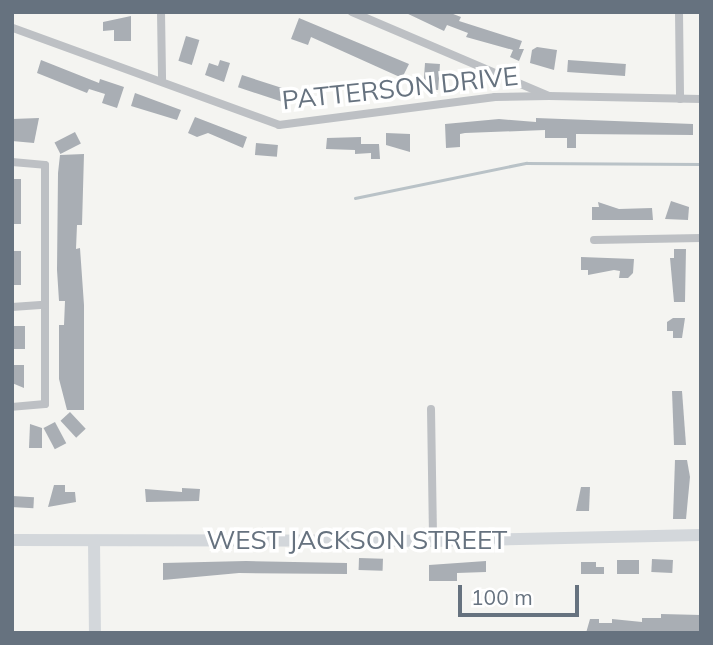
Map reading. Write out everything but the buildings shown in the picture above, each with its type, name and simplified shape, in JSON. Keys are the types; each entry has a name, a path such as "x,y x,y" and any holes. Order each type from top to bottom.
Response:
{"street":[{"path":"161,12 162,79"},
{"path":"352,12 549,96"},
{"path":"679,12 680,99"},
{"name":"PATTERSON DRIVE","path":"13,29 162,79 279,125 495,97 701,99"},
{"path":"12,162 45,165 45,404 12,407"},
{"path":"594,240 701,238"},
{"path":"12,307 44,305"},
{"path":"432,409 433,541"},
{"name":"WEST JACKSON STREET","path":"12,540 433,541 701,535"},
{"path":"94,541 95,633"}],"waterway":[{"path":"355,198 526,163 701,164"}]}
